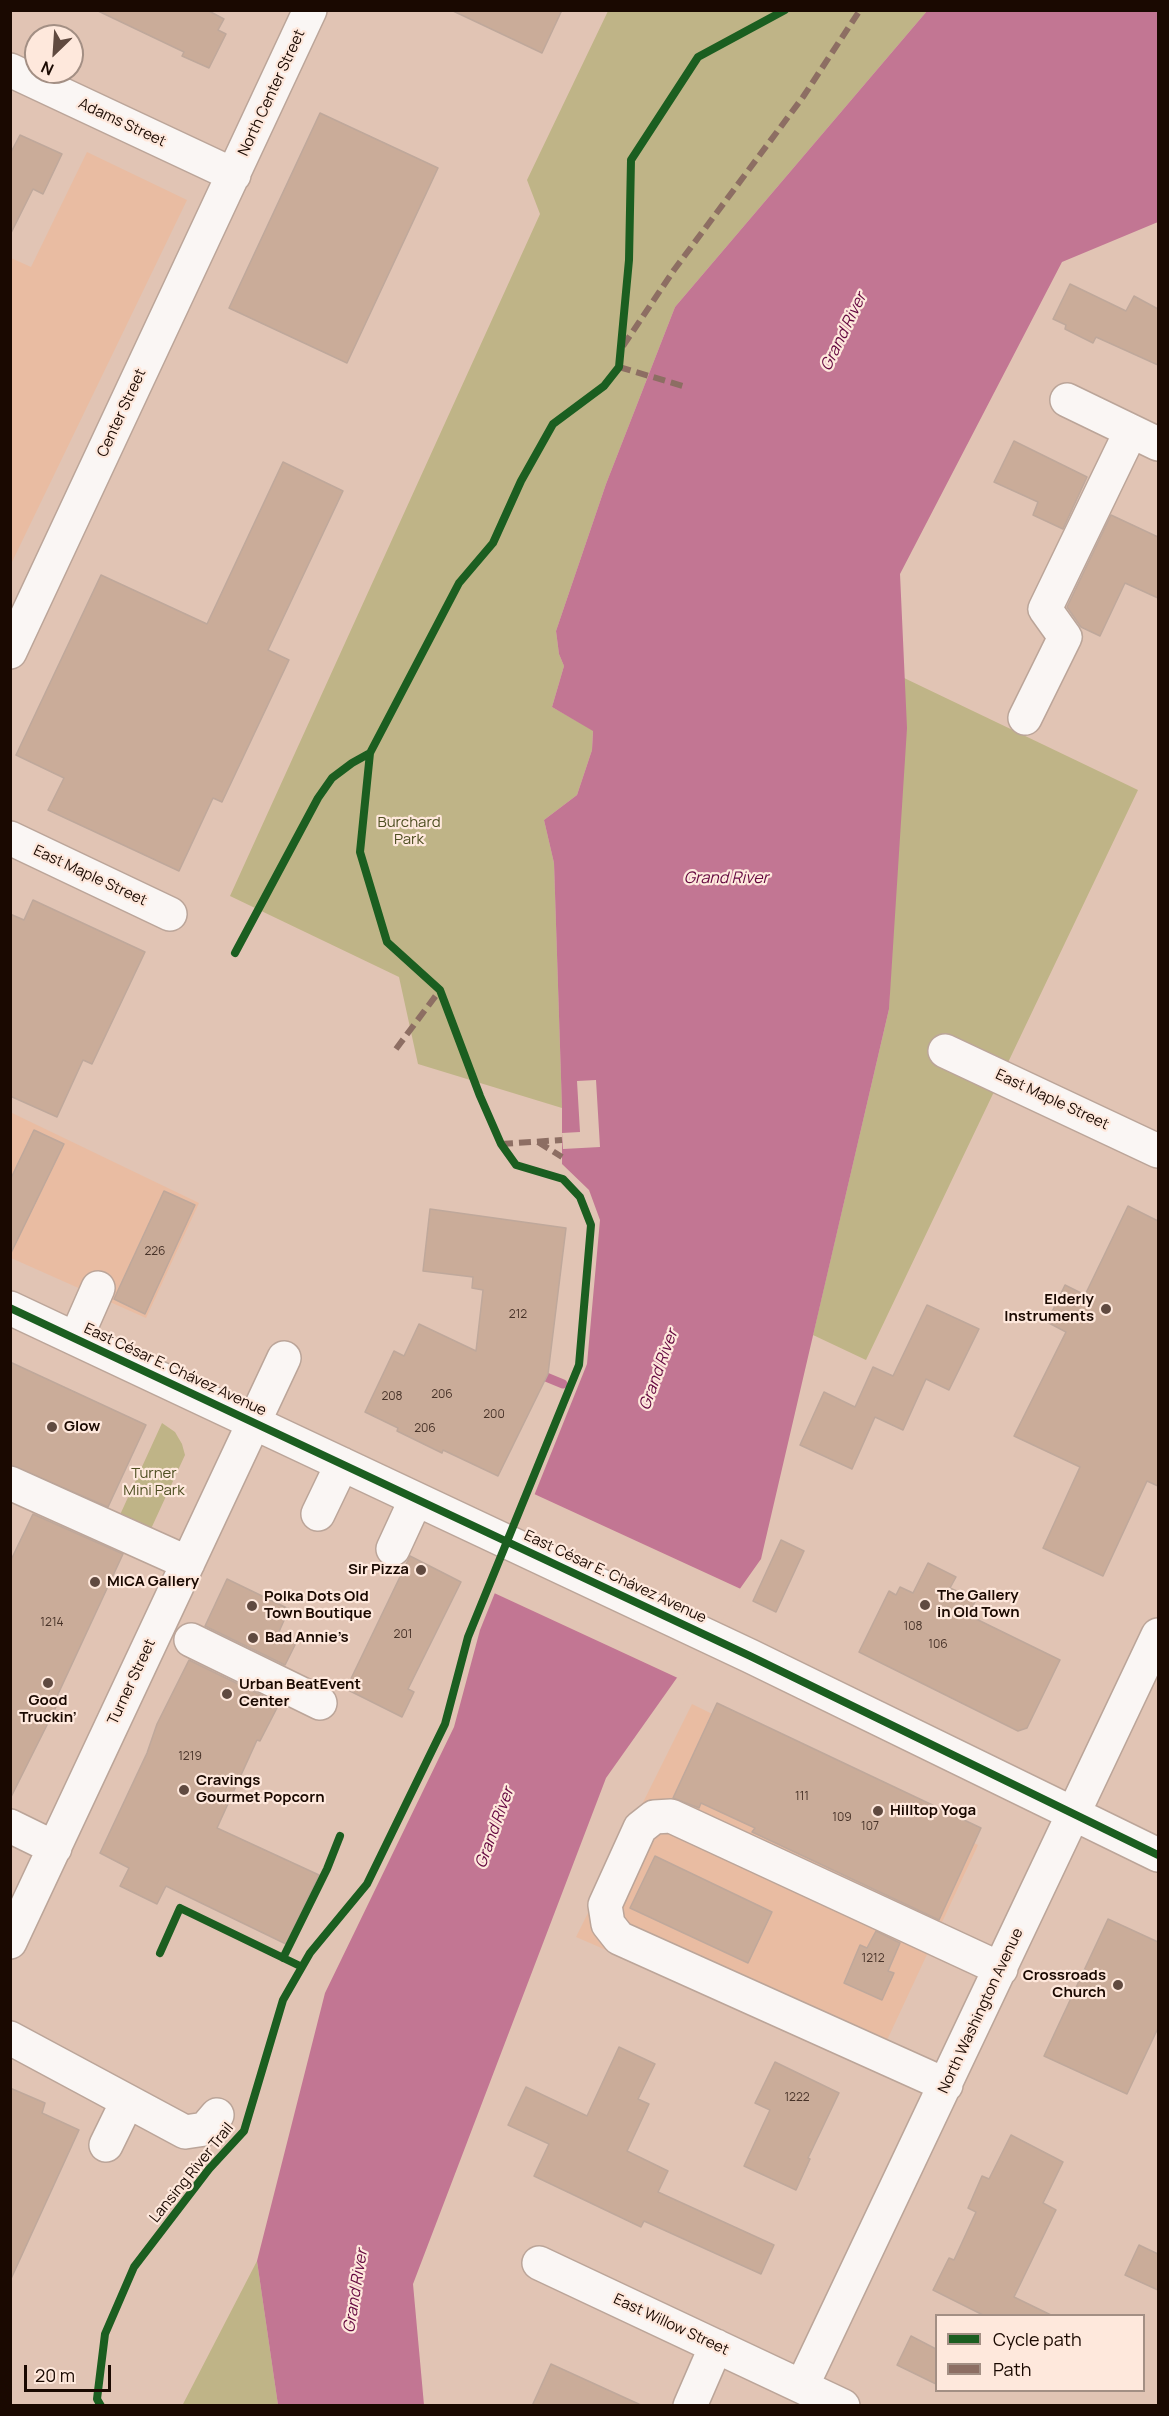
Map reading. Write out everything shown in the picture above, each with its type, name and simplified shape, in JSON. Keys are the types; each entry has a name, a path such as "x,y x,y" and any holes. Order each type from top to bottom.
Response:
{"street":[{"name":"North Center Street","path":"234,175 310,10"},
{"name":"Adams Street","path":"10,70 234,175"},
{"name":"Center Street","path":"10,652 234,175"},
{"path":"1025,718 1065,637 1045,609 1145,437 1067,400"},
{"name":"East Maple Street","path":"10,838 170,914"},
{"name":"East Maple Street","path":"945,1051 1158,1151"},
{"path":"76,1338 98,1288"},
{"name":"East César E. Chávez Avenue","path":"10,1308 750,1656 1158,1855"},
{"name":"Turner Street","path":"10,1942 284,1358"},
{"path":"318,1514 342,1464"},
{"path":"10,1483 188,1563"},
{"path":"393,1549 426,1504"},
{"path":"191,1640 320,1703"},
{"name":"North Washington Avenue","path":"802,2386 1157,1642"},
{"path":"946,2085 619,1938 608,1924 605,1905 640,1828 654,1817 671,1816 1001,1969"},
{"path":"10,1827 55,1848"},
{"path":"10,2037 185,2132 205,2129 217,2115"},
{"path":"106,2145 127,2102"},
{"name":"East Willow Street","path":"539,2263 843,2406"},
{"path":"690,2406 716,2346"}],"shaded area":[{"path":"87,152 187,200 11,564 11,258 31,267"},
{"path":"10,1112 199,1203 146,1318 11,1258"},
{"path":"692,1704 978,1845 875,2066 576,1937"}],"green space":[{"name":"Burchard Park","path":"608,11 927,11 675,307 606,484 556,631 559,654 564,666 552,707 593,730 592,750 577,795 544,820 554,863 562,1108 418,1064 399,977 230,896 540,214 527,180"},
{"path":"902,677 1138,790 866,1360 813,1335 889,1009"},
{"name":"Turner Mini Park","path":"162,1423 175,1432 185,1455 150,1531 119,1517"},
{"path":"257,2261 278,2405 182,2406"}],"water":[{"name":"Grand River","path":"927,11 1158,11 1158,222 1062,262 900,574 907,728 889,1009 761,1559 606,1778 413,2284 424,2405 278,2405 257,2261 325,1993 454,1727 480,1630 587,1364 600,1220 589,1190 562,1164 554,863 544,820 577,795 592,750 593,731 552,707 564,666 559,654 556,631 606,484 675,307"}],"pier":[{"path":"596,1080 600,1147 563,1149 562,1133 580,1132 577,1081"},
{"path":"532,1493 743,1590 680,1679 492,1592"}],"building":[{"path":"96,10 207,10 224,19 218,30 226,34 209,68 182,56 184,52"},
{"path":"451,10 562,10 542,53"},
{"path":"320,113 438,168 347,363 229,308"},
{"path":"20,135 62,154 43,194 33,189 10,235 10,154"},
{"path":"1070,284 1126,311 1134,296 1158,309 1158,365 1096,337 1093,343 1065,329 1066,325 1053,319"},
{"path":"1014,441 1087,477 1063,529 1033,515 1038,502 994,482"},
{"path":"283,462 343,491 268,650 289,660 222,802 213,798 179,871 48,810 64,778 16,755 101,575 207,624"},
{"path":"1111,515 1158,537 1158,598 1125,583 1100,636 1081,627 1067,607"},
{"path":"33,900 145,952 92,1064 83,1060 57,1117 10,1096 10,914 24,920"},
{"path":"34,1130 64,1144 10,1255 11,1178"},
{"path":"164,1191 195,1205 145,1314 114,1299"},
{"path":"1128,1206 1158,1221 1158,1486 1147,1481 1103,1576 1043,1548 1080,1467 1014,1436 1066,1332 1047,1322 1065,1285 1085,1295"},
{"path":"430,1209 566,1228 548,1374 498,1476 443,1450 442,1453 365,1412 394,1351 404,1356 419,1324 476,1351 483,1290 472,1288 473,1277 423,1271"},
{"path":"927,1305 979,1329 949,1390 926,1379 903,1430 875,1417 852,1469 800,1445 824,1392 855,1407 873,1367 893,1376"},
{"path":"10,1362 146,1425 108,1507 10,1465"},
{"path":"33,1514 123,1554 53,1705 56,1707 10,1799 10,1562"},
{"path":"781,1540 804,1551 776,1612 753,1601"},
{"path":"410,1556 461,1582 408,1689 414,1692 402,1717 346,1689"},
{"path":"928,1563 956,1577 950,1588 976,1600 968,1615 1060,1660 1027,1728 1018,1731 859,1652 889,1591 896,1595 900,1587 913,1593"},
{"path":"227,1579 289,1609 278,1634 296,1643 285,1665 205,1626"},
{"path":"189,1660 279,1704 260,1741 257,1740 217,1828 319,1875 286,1944 166,1886 157,1904 120,1886 129,1868 100,1853 147,1753 157,1724"},
{"path":"717,1703 981,1828 939,1920 752,1832 755,1828 701,1803 699,1808 673,1798"},
{"path":"655,1856 772,1912 748,1963 630,1908"},
{"name":"Crossroads Church","path":"1108,1919 1158,1942 1158,2028 1127,2094 1044,2056"},
{"path":"876,1931 900,1943 888,1971 894,1973 882,2000 844,1983 860,1945 867,1948"},
{"path":"619,2047 655,2064 638,2099 649,2104 627,2151 668,2171 658,2192 774,2245 761,2274 644,2221 641,2227 534,2176 549,2144 508,2125 526,2087 587,2116"},
{"path":"775,2062 839,2093 808,2158 810,2159 796,2190 744,2166 770,2110 755,2103"},
{"path":"10,2088 45,2103 42,2113 79,2130 10,2281"},
{"path":"1011,2135 1063,2162 1043,2203 1056,2210 1014,2297 1049,2314 981,2314 933,2290 949,2258 954,2260 976,2212 968,2208 982,2176 989,2179"},
{"path":"1139,2245 1158,2254 1158,2290 1125,2275"},
{"path":"911,2336 935,2348 935,2384 897,2365"},
{"path":"551,2364 643,2406 532,2406"}],"waterway":[{"path":"546,1377 563,1384"}],"marked path":[{"path":"623,346 674,270 803,97 860,10"},
{"path":"619,367 683,386"},
{"path":"396,1049 440,990"},
{"path":"501,1144 562,1140"},
{"path":"538,1142 562,1157"}],"cycle path":[{"name":"Lansing River Trail","path":"101,2406 97,2399 105,2334 134,2267 209,2169 244,2131 283,2000 310,1953 367,1884 445,1724 468,1637 579,1365 591,1225 580,1197 563,1179 516,1165 501,1144 480,1096 440,990 387,942 360,852 370,753 459,583 493,543 521,481 553,424 604,386 619,367 629,260 631,160 698,57 785,10"},
{"path":"235,953 318,798 332,778 370,753"},
{"path":"10,1308 750,1656 1158,1855"},
{"path":"283,1958 327,1869 340,1836"},
{"path":"160,1953 180,1908 300,1966"}],"place":[{"name":"Elderly Instruments","path":"1106,1309"},
{"name":"Glow","path":"52,1427"},
{"name":"Sir Pizza","path":"421,1570"},
{"name":"MICA Gallery","path":"95,1582"},
{"name":"The Gallery in Old Town","path":"925,1605"},
{"name":"Polka Dots Old Town Boutique","path":"252,1606"},
{"name":"Bad Annie’s","path":"253,1638"},
{"name":"Good Truckin’","path":"48,1683"},
{"name":"Urban BeatEvent Center","path":"227,1694"},
{"name":"Cravings Gourmet Popcorn","path":"184,1790"},
{"name":"Hilltop Yoga","path":"878,1811"},
{"name":"Crossroads Church","path":"1118,1985"}]}
